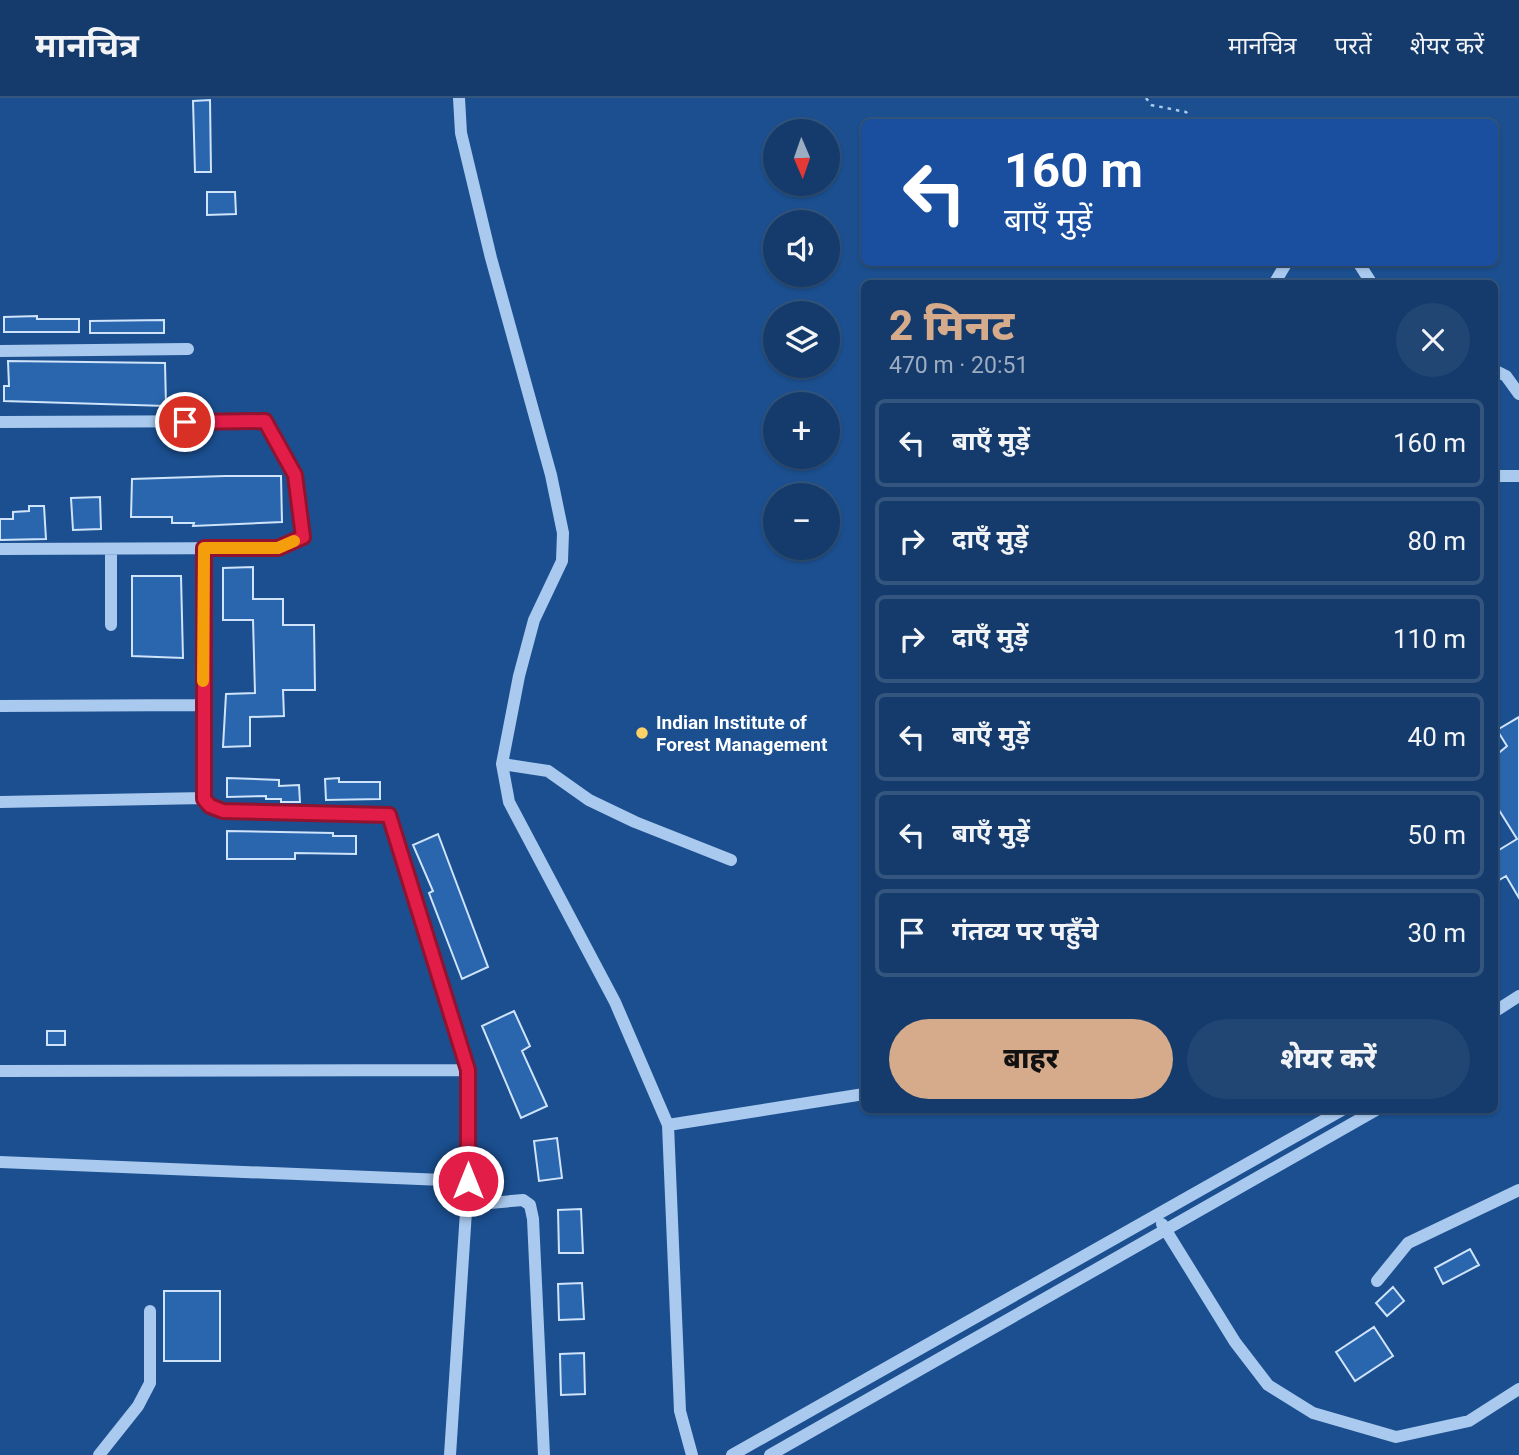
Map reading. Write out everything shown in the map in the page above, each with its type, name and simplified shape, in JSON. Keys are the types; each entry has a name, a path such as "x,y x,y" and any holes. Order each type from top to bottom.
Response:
{"street":[{"path":"459,98 461,133 551,475 563,533 562,561 534,620 519,676 502,764 509,802 615,1002 668,1125 680,1411 692,1455"},
{"path":"0,351 188,349"},
{"path":"1498,372 1506,376 1519,394"},
{"path":"0,422 265,421 295,475 303,537 278,548 0,549"},
{"path":"1498,476 1519,476"},
{"path":"204,548 204,799 210,806 223,811 389,815 468,1070 467,1205 450,1455"},
{"path":"111,549 111,625"},
{"path":"0,706 203,705"},
{"path":"502,764 548,771 589,800 635,822 731,860"},
{"path":"0,802 204,799"},
{"path":"1498,1009 1519,996"},
{"path":"0,1071 468,1070"},
{"path":"668,1125 861,1094"},
{"path":"732,1455 1337,1113"},
{"path":"770,1455 1371,1113"},
{"path":"0,1162 468,1181"},
{"path":"1377,1281 1408,1243 1519,1190"},
{"path":"467,1205 523,1200 530,1205 533,1219 544,1455"},
{"path":"1157,1214 1235,1342 1268,1385 1313,1413 1396,1437 1469,1421 1519,1389"},
{"path":"99,1455 138,1406 149,1382 150,1311"}],"path":[{"path":"1146,98 1151,105 1186,112 1190,119"}],"building":[{"path":"210,100 211,172 195,172 193,101"},
{"path":"207,192 235,192 236,214 207,215"},
{"path":"37,316 37,319 79,319 79,332 4,332 4,317"},
{"path":"164,320 164,333 90,333 90,321"},
{"path":"8,361 165,363 166,406 4,401 4,386 9,386"},
{"path":"281,476 282,522 193,526 194,523 172,523 172,517 131,517 132,479"},
{"path":"100,497 101,529 73,530 71,498"},
{"path":"29,506 44,506 46,539 0,540 0,519 13,519 13,512 29,511"},
{"path":"253,567 253,599 283,599 283,625 314,625 315,690 283,690 284,716 250,717 250,746 223,747 226,694 255,693 253,620 223,620 223,568"},
{"path":"132,576 181,576 183,658 132,656"},
{"path":"1519,717 1519,898 1506,876 1498,881 1498,851 1517,839 1498,808 1498,754 1507,746 1498,729"},
{"path":"227,778 279,780 279,786 299,785 300,802 281,802 281,799 266,799 266,796 227,797"},
{"path":"339,778 339,782 380,782 380,799 326,800 325,779"},
{"path":"227,831 333,833 333,836 356,836 356,854 295,853 295,859 227,859"},
{"path":"438,834 488,967 462,979 429,893 433,891 413,845"},
{"path":"514,1011 530,1046 522,1051 547,1106 521,1118 482,1026"},
{"path":"47,1031 65,1031 65,1045 47,1045"},
{"path":"557,1138 562,1178 539,1181 534,1141"},
{"path":"581,1209 583,1253 559,1253 558,1210"},
{"path":"1470,1249 1479,1265 1443,1284 1435,1268"},
{"path":"582,1283 584,1319 559,1320 558,1284"},
{"path":"1393,1287 1404,1301 1387,1316 1376,1303"},
{"path":"164,1291 220,1291 220,1361 164,1361"},
{"path":"1374,1327 1393,1356 1355,1381 1336,1352"},
{"path":"584,1353 585,1394 561,1395 560,1354"}],"slow traffic":[{"path":"203,681 204,548 278,548 294,541"}],"place":[{"name":"Indian Institute of Forest Management","path":"642,733"}],"route":[{"path":"185,422 265,421 295,475 303,537 278,548 204,548 204,799 210,806 223,811 389,815 468,1070 468,1181"}]}
